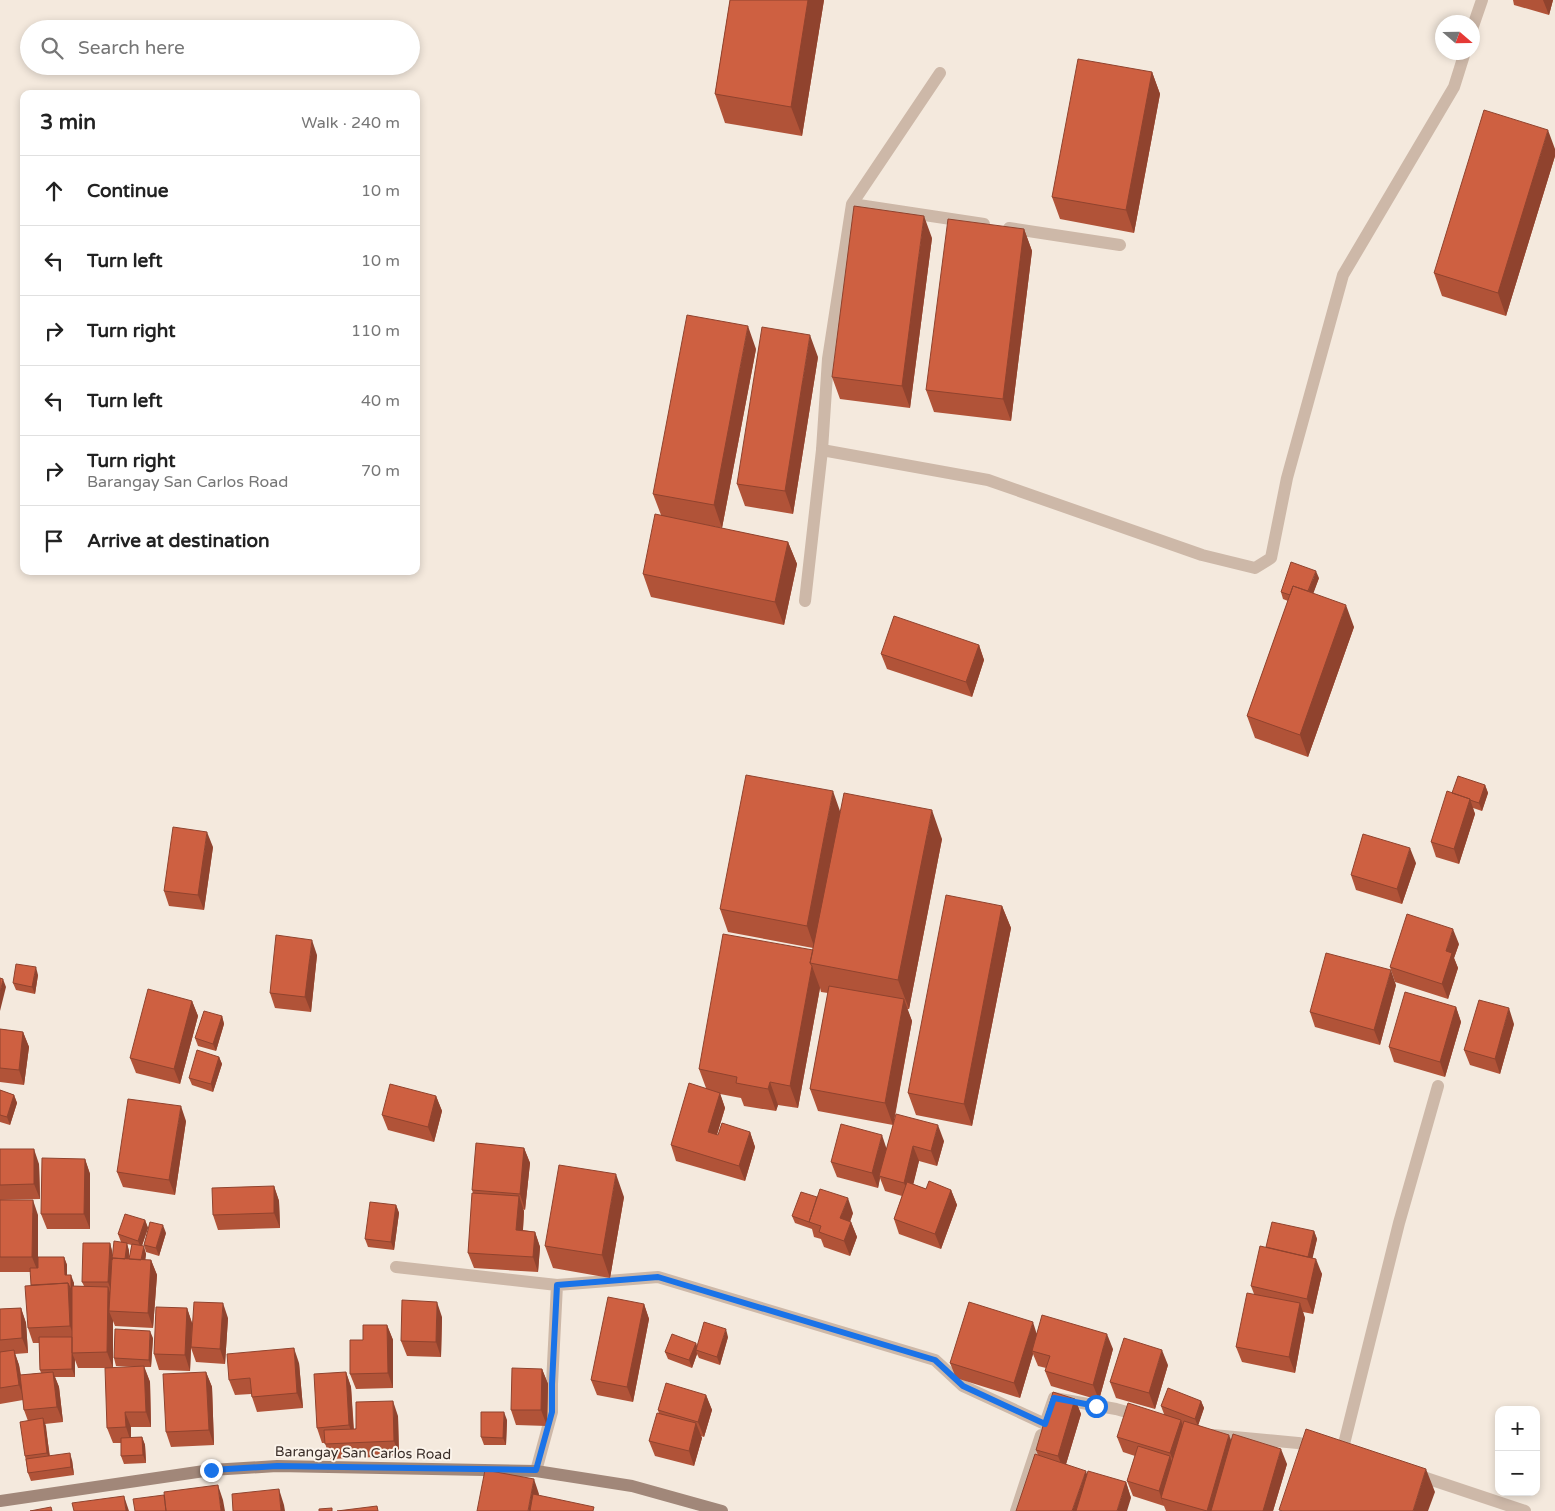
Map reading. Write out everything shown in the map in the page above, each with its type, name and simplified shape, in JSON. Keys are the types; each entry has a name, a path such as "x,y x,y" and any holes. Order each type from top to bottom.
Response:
{"street":[{"path":"1477,15 1482,0"},
{"path":"822,450 988,480 1202,555 1255,568 1271,558 1287,478 1343,275 1454,87 1462,60"},
{"path":"805,601 822,450 828,358 852,204 940,73"},
{"path":"852,204 1120,244"},
{"path":"1199,1431 1218,1436 1298,1443 1347,1453 1400,1223 1438,1086"},
{"path":"396,1267 557,1285 658,1277 935,1360 963,1386 1045,1424"},
{"path":"536,1470 552,1412 557,1285"},
{"path":"1016,1511 1054,1398 1116,1409 1153,1419"},
{"name":"Barangay San Carlos Road","path":"0,1501 211,1470 277,1466 536,1470 632,1486 722,1511"},
{"path":"1398,1469 1525,1511"}],"building":[{"path":"730,0 808,0 791,107 715,94"},
{"path":"1078,59 1152,72 1126,210 1052,197"},
{"path":"1484,110 1548,130 1498,293 1434,273"},
{"path":"854,206 924,216 902,386 832,377"},
{"path":"948,219 1024,229 1003,399 926,390"},
{"path":"687,315 748,326 714,505 653,494"},
{"path":"762,327 810,335 785,491 737,484"},
{"path":"655,514 788,542 775,602 643,574"},
{"path":"1291,562 1316,571 1308,591 1293,586 1290,595 1281,592"},
{"path":"1293,586 1346,605 1300,735 1247,716"},
{"path":"894,616 979,645 966,682 881,654"},
{"path":"746,775 833,791 807,926 720,909"},
{"path":"1458,776 1485,785 1479,803 1452,793"},
{"path":"1447,791 1470,799 1454,849 1431,842"},
{"path":"844,793 932,810 898,980 810,963"},
{"path":"173,827 207,832 198,895 164,891"},
{"path":"1363,834 1410,848 1397,889 1351,875"},
{"path":"946,895 1002,906 964,1104 908,1093"},
{"path":"1407,914 1453,929 1446,951 1452,953 1442,984 1390,967"},
{"path":"723,934 813,950 810,963 812,966 790,1086 770,1082 768,1089 736,1083 737,1077 699,1069"},
{"path":"276,935 312,940 305,997 270,993"},
{"path":"1326,953 1391,970 1374,1030 1310,1012"},
{"path":"16,964 36,967 32,987 13,983"},
{"path":"0,978 3,979 0,993"},
{"path":"829,986 904,999 885,1103 810,1089"},
{"path":"148,989 192,1001 174,1069 130,1058"},
{"path":"1405,992 1456,1007 1440,1062 1389,1047"},
{"path":"1479,1000 1509,1008 1495,1059 1464,1050"},
{"path":"204,1011 222,1016 213,1044 195,1038"},
{"path":"0,1029 23,1032 19,1070 0,1068"},
{"path":"197,1050 219,1057 211,1084 189,1078"},
{"path":"689,1083 720,1093 708,1132 718,1135 722,1123 750,1132 739,1166 671,1145"},
{"path":"390,1084 436,1096 428,1127 382,1115"},
{"path":"0,1090 14,1095 7,1117 0,1115"},
{"path":"128,1099 181,1106 169,1180 117,1172"},
{"path":"896,1114 938,1125 931,1151 913,1146 904,1183 879,1176"},
{"path":"841,1124 882,1135 872,1173 831,1162"},
{"path":"476,1143 524,1148 520,1194 472,1190"},
{"path":"0,1149 34,1149 34,1184 0,1185"},
{"path":"42,1158 85,1159 84,1214 41,1214"},
{"path":"559,1165 616,1174 602,1255 545,1246"},
{"path":"929,1181 951,1190 935,1234 894,1219 907,1182 926,1189"},
{"path":"274,1186 274,1213 213,1215 212,1188"},
{"path":"820,1189 848,1198 840,1218 851,1222 844,1241 819,1232 821,1226 809,1222"},
{"path":"801,1192 817,1197 809,1222 792,1216"},
{"path":"472,1193 519,1196 516,1230 535,1232 533,1257 468,1253"},
{"path":"0,1200 33,1200 32,1257 0,1257"},
{"path":"370,1202 396,1205 391,1242 365,1239"},
{"path":"125,1214 145,1220 138,1241 118,1234"},
{"path":"150,1222 163,1225 156,1248 144,1245"},
{"path":"1272,1222 1314,1231 1308,1257 1266,1247"},
{"path":"114,1241 127,1243 125,1259 112,1258"},
{"path":"83,1243 110,1243 108,1282 82,1282"},
{"path":"132,1244 144,1246 141,1260 129,1259"},
{"path":"1260,1246 1316,1259 1307,1299 1251,1286"},
{"path":"38,1257 64,1257 65,1275 71,1275 71,1290 68,1283 31,1285 30,1268 38,1268"},
{"path":"112,1258 151,1260 148,1313 109,1311"},
{"path":"68,1283 70,1326 28,1328 25,1286"},
{"path":"72,1286 108,1287 107,1352 72,1353"},
{"path":"1247,1293 1300,1303 1289,1357 1236,1347"},
{"path":"608,1297 644,1304 627,1387 591,1380"},
{"path":"402,1300 437,1302 436,1342 401,1341"},
{"path":"194,1302 223,1303 220,1349 191,1347"},
{"path":"969,1302 1033,1322 1014,1383 950,1363"},
{"path":"156,1307 187,1308 185,1355 154,1354"},
{"path":"21,1308 22,1338 0,1340 0,1309"},
{"path":"1042,1315 1107,1334 1093,1385 1045,1371 1050,1356 1032,1351"},
{"path":"704,1322 726,1329 717,1357 696,1350"},
{"path":"363,1325 387,1325 388,1373 350,1374 350,1340 363,1340"},
{"path":"115,1329 150,1331 149,1360 114,1358"},
{"path":"672,1334 696,1343 689,1360 665,1352"},
{"path":"39,1337 72,1337 72,1369 40,1370"},
{"path":"1124,1338 1162,1350 1149,1393 1110,1382"},
{"path":"294,1348 297,1393 252,1397 250,1378 229,1380 227,1354"},
{"path":"14,1350 19,1385 0,1388 0,1352"},
{"path":"144,1366 146,1412 125,1412 126,1427 107,1428 105,1368"},
{"path":"512,1368 542,1369 541,1410 511,1410"},
{"path":"53,1372 57,1407 24,1410 20,1375"},
{"path":"206,1372 209,1430 166,1432 163,1374"},
{"path":"346,1372 349,1425 317,1428 314,1374"},
{"path":"666,1383 706,1395 698,1422 658,1410"},
{"path":"1168,1388 1201,1401 1195,1419 1161,1406"},
{"path":"1053,1392 1075,1399 1058,1456 1036,1450"},
{"path":"393,1401 394,1441 325,1444 324,1430 356,1429 356,1402"},
{"path":"1128,1403 1181,1420 1170,1453 1117,1437"},
{"path":"481,1412 504,1412 503,1438 481,1437"},
{"path":"657,1413 696,1423 689,1451 649,1441"},
{"path":"43,1418 47,1453 25,1456 20,1422"},
{"path":"1184,1421 1229,1435 1207,1511 1161,1498"},
{"path":"1306,1429 1426,1469 1413,1511 1279,1510"},
{"path":"1233,1434 1281,1449 1263,1511 1211,1511"},
{"path":"142,1437 143,1455 121,1456 121,1438"},
{"path":"1138,1446 1170,1456 1159,1491 1127,1481"},
{"path":"70,1453 71,1467 28,1473 26,1459"},
{"path":"1035,1454 1086,1471 1072,1511 1016,1511"},
{"path":"485,1470 534,1479 528,1511 477,1511"},
{"path":"1088,1471 1126,1482 1117,1511 1076,1511"},
{"path":"218,1485 221,1511 166,1511 164,1492"},
{"path":"279,1489 281,1511 233,1511 232,1494"},
{"path":"533,1494 594,1507 593,1511 530,1511"},
{"path":"164,1495 166,1511 135,1511 133,1499"},
{"path":"124,1496 126,1511 74,1511 72,1503"},
{"path":"377,1506 378,1511 337,1511"},
{"path":"51,1507 52,1511 30,1511"},
{"path":"332,1508 332,1511 319,1511 319,1509"}],"route":[{"path":"211,1470 277,1466 536,1470 552,1412 557,1285 658,1277 935,1360 963,1386 1045,1424 1054,1398 1096,1406"}]}
